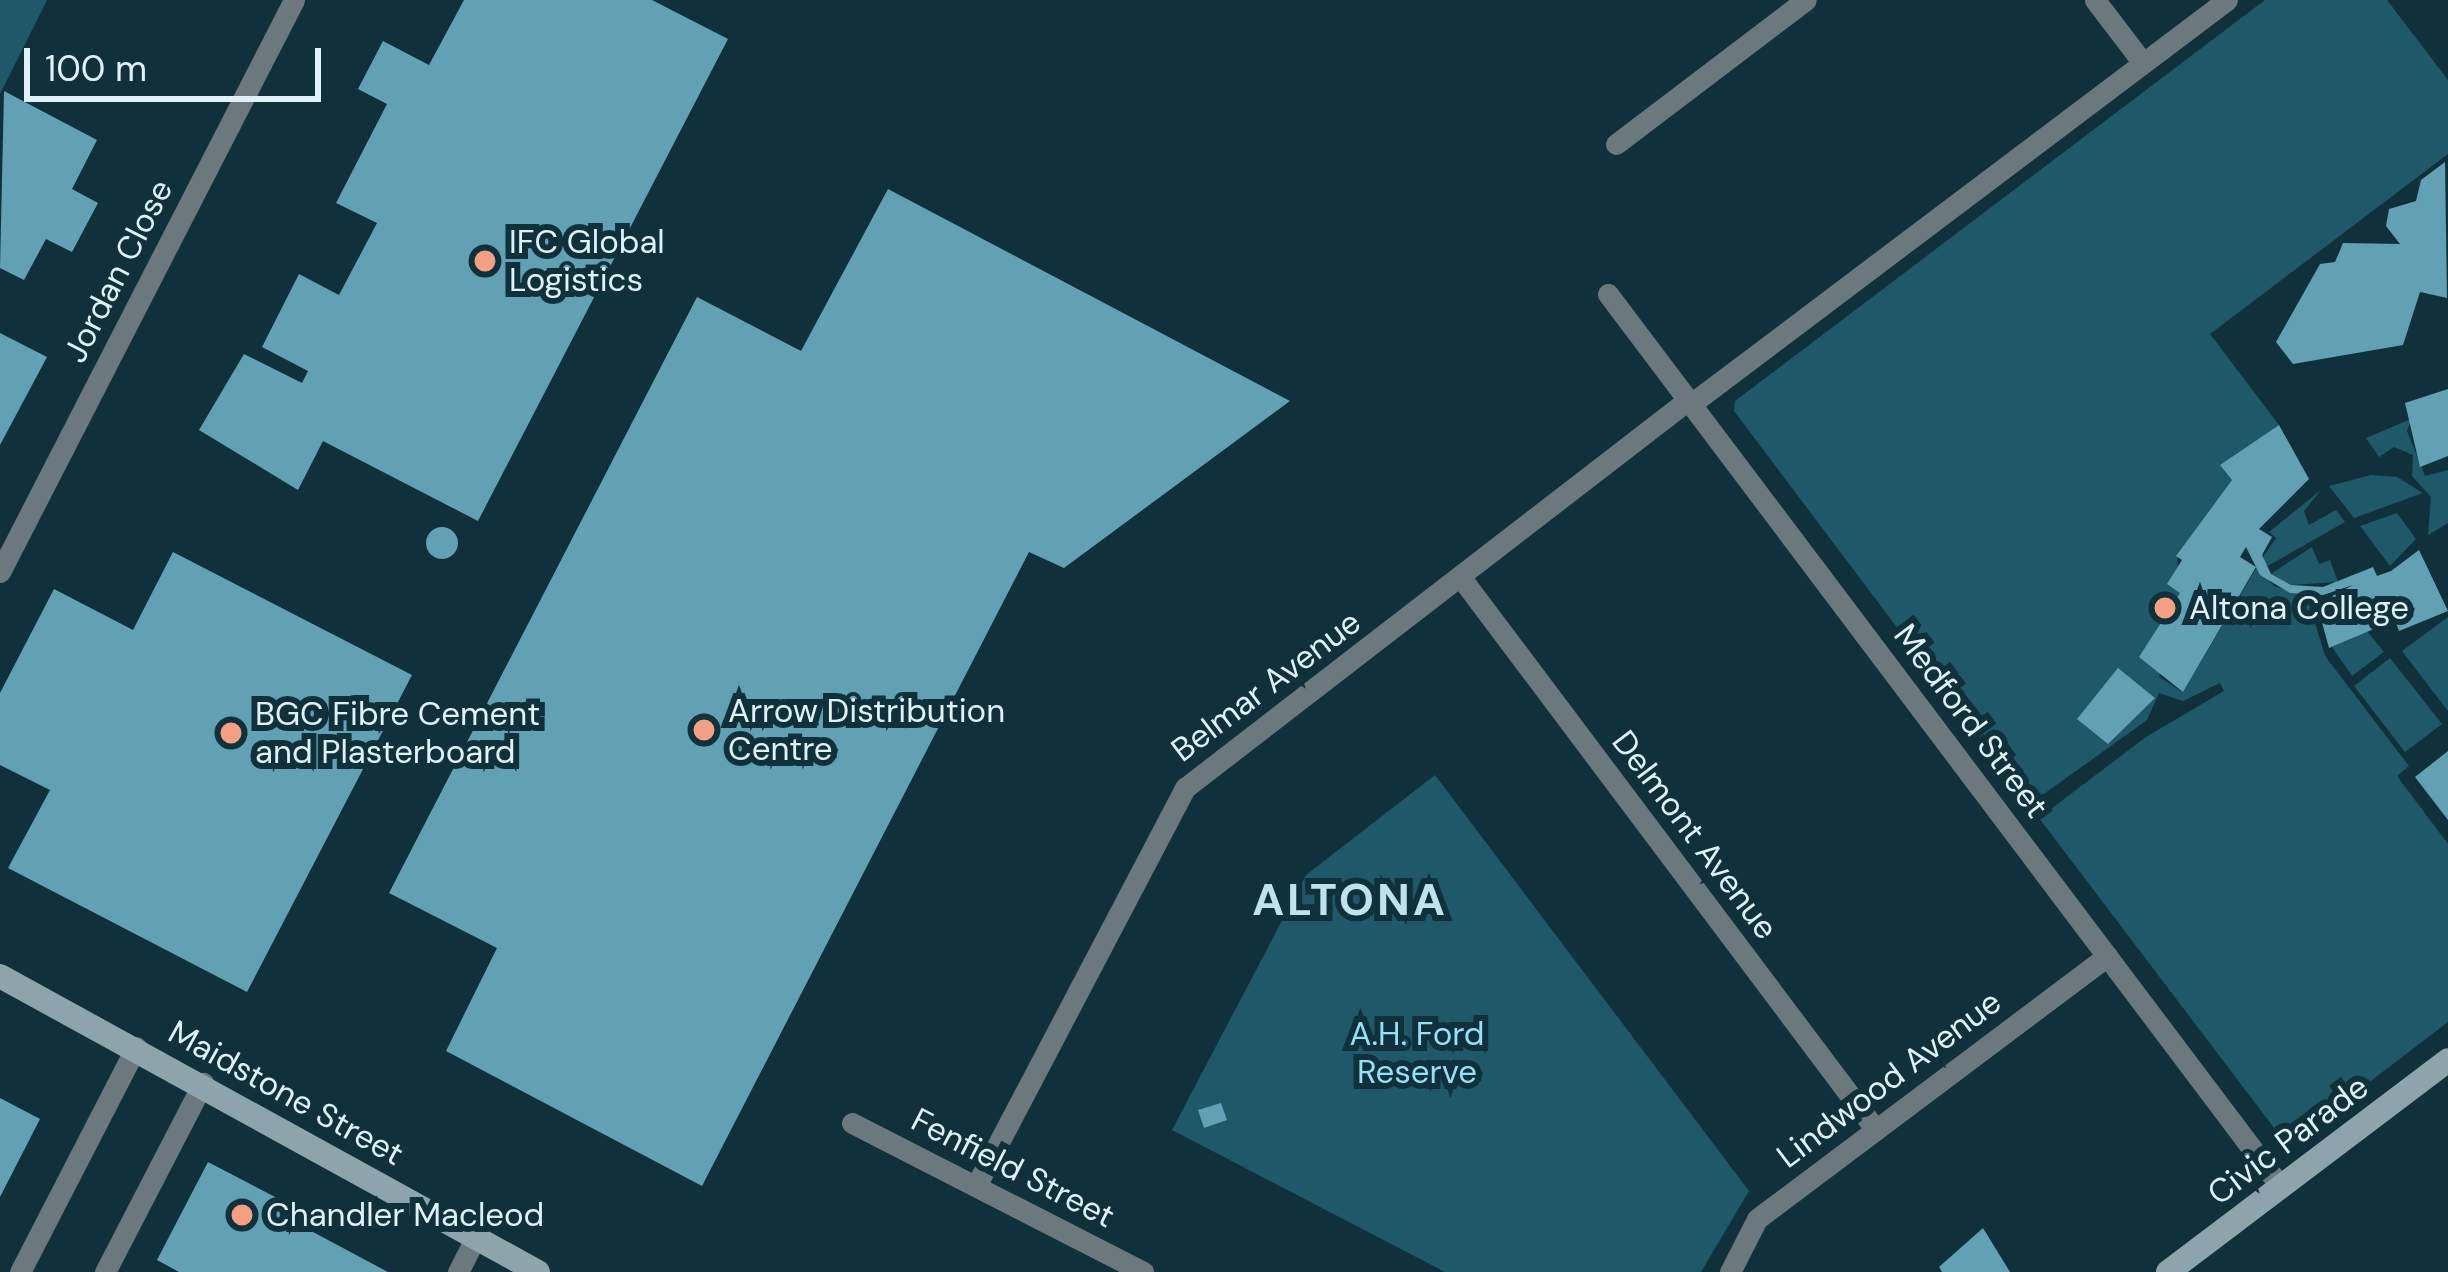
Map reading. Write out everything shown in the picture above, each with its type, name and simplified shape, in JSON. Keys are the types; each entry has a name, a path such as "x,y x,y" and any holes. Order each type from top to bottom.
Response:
{"main road":[{"name":"Maidstone Street","path":"0,976 203,1083 538,1272"},
{"name":"Civic Parade","path":"2168,1272 2448,1060"}],"street":[{"name":"Jordan Close","path":"0,572 294,0"},
{"path":"1616,144 1807,0"},
{"path":"2095,0 2143,63"},
{"name":"Belmar Avenue","path":"976,1186 1185,788 2227,0"},
{"name":"Medford Street","path":"1608,294 2281,1187"},
{"name":"Delmont Avenue","path":"1462,579 1876,1130"},
{"name":"Lindwood Avenue","path":"1730,1272 1757,1219 2108,956"},
{"path":"20,1272 136,1047"},
{"path":"105,1272 203,1083"},
{"name":"Fenfield Street","path":"852,1123 1143,1272"},
{"path":"458,1272 476,1238"}],"green space":[{"path":"0,0 47,0 0,94"},
{"name":"Altona College","path":"2265,0 2387,0 2448,80 2448,154 2210,334 2279,425 2221,465 2232,480 2177,555 2180,593 2159,677 2183,692 2257,567 2274,586 2307,596 2325,656 2409,766 2397,776 2448,844 2448,1022 2287,1145 2039,818 2146,737 2224,691 2220,683 2183,701 2159,693 2147,720 2030,804 1734,411 1735,401"},
{"path":"2411,419 2407,431 2425,476 2448,470 2448,523 2428,535 2431,497 2412,476 2413,455 2394,447 2379,457 2366,438"},
{"path":"2371,475 2397,477 2423,493 2354,518 2329,486"},
{"path":"2321,490 2304,511 2309,525 2336,510 2345,522 2266,567 2263,557 2276,538 2269,532"},
{"path":"2397,513 2416,539 2390,566 2360,526"},
{"path":"2312,547 2319,564 2330,560 2338,582 2291,585 2271,574"},
{"path":"2448,617 2448,711 2402,651"},
{"path":"2367,631 2384,652 2352,676 2332,647"},
{"path":"2390,658 2442,724 2405,752 2354,686"},
{"name":"A.H. Ford Reserve","path":"1435,775 1749,1191 1701,1272 1445,1272 1172,1130 1306,875"}],"building":[{"name":"IFC Global Logistics","path":"464,0 652,0 728,39 478,521 323,441 298,490 199,430 244,354 302,383 308,371 262,347 299,274 339,295 377,223 336,203 387,104 358,89 383,41 429,65"},
{"path":"4,91 97,140 72,189 98,203 72,252 46,239 24,280 0,268"},
{"path":"2445,162 2447,298 2420,292 2403,345 2293,364 2276,342 2320,264 2335,262 2343,243 2400,244 2386,226 2389,209 2416,201 2421,180"},
{"name":"Arrow Distribution Centre","path":"888,189 1290,401 1064,568 1029,552 702,1186 446,1051 497,948 389,893 697,297 801,351"},
{"path":"0,333 47,357 0,445"},
{"path":"2448,389 2448,456 2420,467 2405,403"},
{"path":"2279,425 2309,479 2259,529 2272,537 2262,555 2271,574 2291,585 2323,587 2373,567 2377,576 2391,571 2419,550 2448,611 2399,631 2395,620 2329,648 2317,604 2353,585 2323,595 2290,593 2260,575 2256,567 2183,692 2139,657 2180,593 2167,584 2182,560 2176,556 2232,480 2220,465","holes":["2246,547 2256,567 2240,557"]},
{"path":"442,527 453,532 458,543 453,554 442,559 431,554 426,543 431,532"},
{"name":"BGC Fibre Cement and Plasterboard","path":"173,552 412,675 247,992 8,868 50,790 0,765 0,693 54,589 133,630"},
{"path":"2118,668 2155,698 2108,744 2077,719"},
{"path":"2448,751 2448,820 2415,777"},
{"path":"0,1098 40,1119 0,1197"},
{"path":"1221,1103 1227,1120 1204,1128 1198,1110"},
{"path":"208,1162 304,1212 298,1224 388,1272 179,1272 157,1260"},
{"path":"1983,1228 2010,1272 1942,1272 1939,1267"}],"place":[{"name":"IFC Global Logistics","path":"485,261"},
{"name":"Altona College","path":"2165,608"},
{"name":"Arrow Distribution Centre","path":"704,730"},
{"name":"BGC Fibre Cement and Plasterboard","path":"231,733"},
{"name":"Chandler Macleod","path":"242,1215"}],"district":[{"name":"ALTONA","path":"1350,900"}]}
